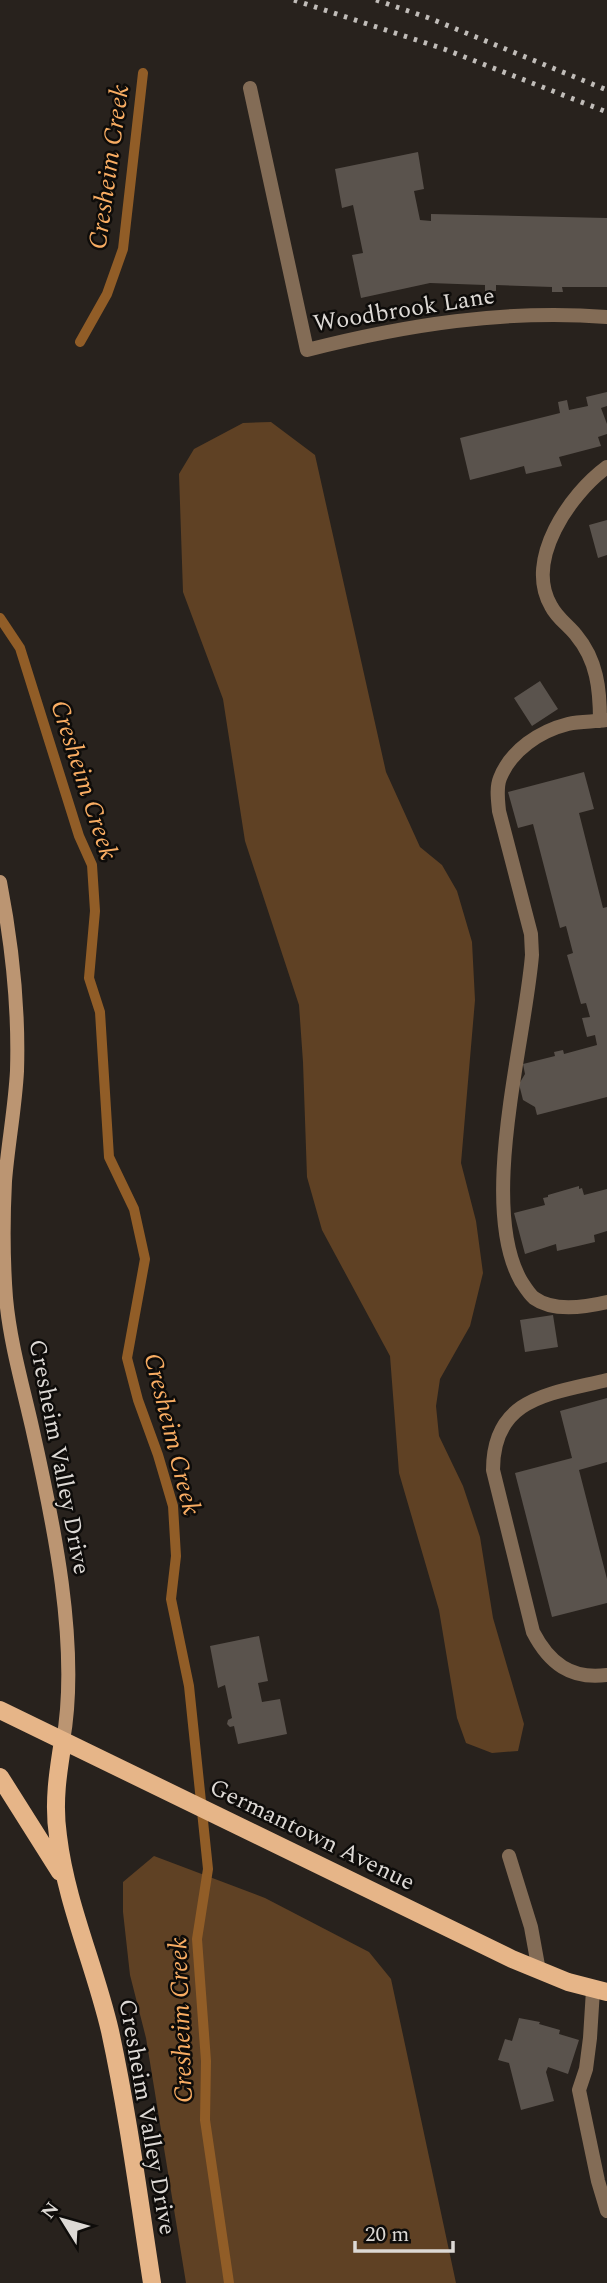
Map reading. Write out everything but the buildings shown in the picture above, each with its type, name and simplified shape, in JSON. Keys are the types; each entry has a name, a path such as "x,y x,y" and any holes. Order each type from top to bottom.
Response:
{"main road":[{"name":"Cresheim Valley Drive","path":"0,882 11,944 17,1025 15,1094 5,1182 6,1299 11,1343 50,1512 61,1591 69,1684 56,1786 58,1836 66,1881 104,2006 121,2082 152,2283"},
{"name":"Germantown Avenue","path":"0,1710 539,1971 600,1991"},
{"path":"0,1777 66,1881"}],"street":[{"name":"Woodbrook Lane","path":"250,88 307,350 364,335 477,318 607,317"},
{"path":"607,467 578,495 562,517 547,544 542,568 544,589 550,605 591,657 604,720 569,723 544,733 521,749 508,763 499,779 498,794 499,811 531,934 532,955 507,1140 503,1213 508,1244 516,1272 534,1298 551,1304 576,1307 607,1302"},
{"path":"607,1380 527,1403 512,1415 499,1431 493,1449 492,1470 533,1632 542,1651 558,1665 576,1674 595,1677 607,1675"},
{"path":"509,1856 531,1927 539,1971"},
{"path":"600,1991 579,2090 607,2211"}],"shaded area":[{"path":"271,422 315,455 386,772 420,847 442,865 457,891 472,942 475,1000 461,1163 476,1221 483,1273 470,1326 440,1379 436,1406 439,1436 463,1486 480,1537 493,1618 524,1724 518,1751 492,1753 466,1743 457,1718 439,1610 399,1473 390,1356 322,1230 307,1177 299,1005 245,841 223,699 183,592 179,474 194,449 243,423"},
{"path":"154,1856 265,1898 369,1952 391,1979 456,2283 186,2283 146,2038 130,1975 123,1912 123,1882"}],"waterway":[{"name":"Cresheim Creek","path":"80,342 107,294 123,249 143,73"},
{"name":"Cresheim Creek","path":"0,618 20,648 79,836 92,865 95,911 89,978 100,1012 109,1157 134,1209 145,1259 127,1358 173,1506 176,1556 171,1599 189,1686 208,1869 197,1939 206,2061 205,2120 229,2283"}],"railway":[{"path":"294,0 444,49 607,112"},
{"path":"376,0 429,18 607,90"}]}
